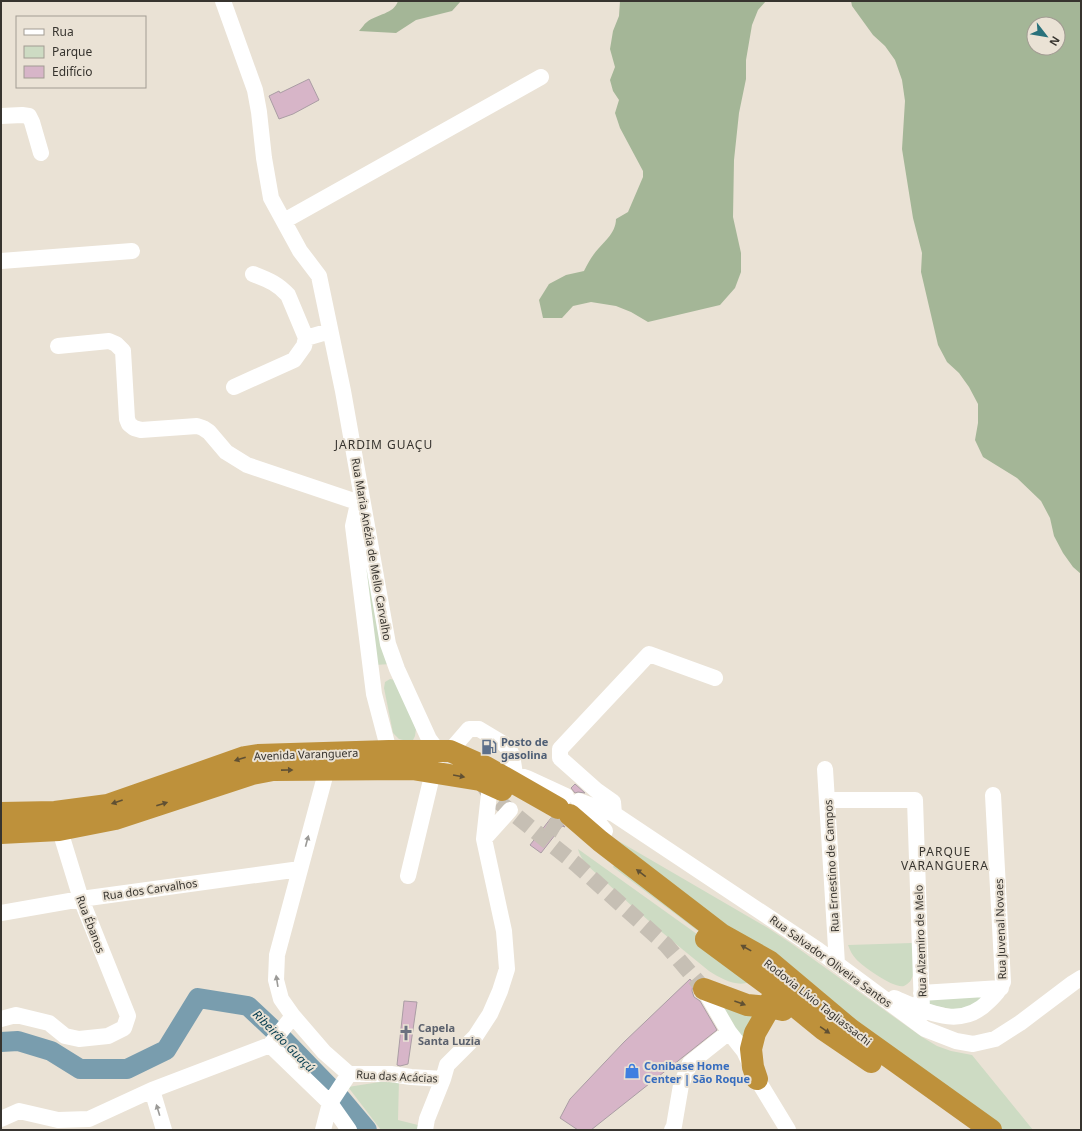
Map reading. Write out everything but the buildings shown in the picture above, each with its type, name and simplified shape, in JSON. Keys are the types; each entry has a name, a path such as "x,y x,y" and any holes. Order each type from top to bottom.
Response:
{"highway":[{"name":"Avenida Varanguera","path":"1,813 57,821 115,820 252,774 273,770 326,769 444,751 486,767 566,810"},
{"name":"Avenida Varanguera","path":"1,833 57,821 108,805 245,757 258,754 389,760 412,769 480,780 522,800 566,810"},
{"name":"Rodovia Lívio Tagliassachi","path":"566,810 603,836 721,934 769,961 850,1029 991,1130"},
{"name":"Rodovia Lívio Tagliassachi","path":"566,810 592,849 621,876 772,999 805,1015 824,1030 972,1130"},
{"path":"757,1080 753,1067 751,1048 755,1033 772,999 777,981 776,973 769,961"},
{"path":"704,989 747,1005 772,999"}],"street":[{"name":"Rua Maria Anézia de Mello Carvalho","path":"223,1 255,90 271,198 300,251 319,276 344,391 361,500 388,644 397,669 429,739 444,751"},
{"path":"284,221 541,77"},
{"path":"1,116 29,116 40,153"},
{"path":"1,261 132,251"},
{"path":"234,387 294,360 304,346 306,338 288,295 276,283 253,274"},
{"path":"306,338 330,331"},
{"path":"58,346 109,341 116,344 123,351 128,418 129,424 134,428 141,430 196,426 203,428 209,432 226,452 247,465 361,500 353,526 370,669 389,760"},
{"path":"603,836 614,814 613,802 596,790 560,758 560,749 649,654 715,678"},
{"path":"370,669 397,669"},
{"path":"408,876 433,772 444,751 470,729 479,729 504,744 509,749 512,755 515,774"},
{"name":"Rua Salvador Oliveira Santos","path":"486,767 502,770 527,778 566,810 614,814 670,850 837,964 925,1029 956,1042 973,1044 995,1039 1020,1023 1081,978"},
{"path":"326,769 276,955 276,980 281,999 281,1032 334,1096 349,1130"},
{"name":"Rua Ernestino de Campos","path":"825,769 837,964"},
{"name":"Rua das Acácias","path":"281,1032 324,1052 349,1074 391,1074 443,1079 447,1065 475,1037 490,1014 500,991 507,969 504,931 484,839 488,794"},
{"name":"Rua Juvenal Novaes","path":"870,989 922,1010 950,1018 968,1015 982,1008 1001,988 1003,982 993,796"},
{"name":"Rua Alzemiro de Melo","path":"827,800 915,800 922,1010"},
{"path":"484,839 510,810"},
{"name":"Rua Ébanos","path":"1,1019 16,1015 49,1023 65,1036 79,1039 108,1036 124,1028 128,1016 80,899 57,821"},
{"name":"Rua dos Carvalhos","path":"1,913 80,899 300,869"},
{"path":"921,993 1001,988"},
{"path":"704,989 729,1032 744,1051 757,1080 788,1130"},
{"path":"1,1119 19,1111 58,1120 88,1119 281,1032"},
{"path":"672,1130 681,1085 690,1062 729,1032"},
{"path":"324,1130 334,1096 349,1074"},
{"path":"425,1130 427,1119 443,1079"},
{"path":"152,1090 164,1130"}],"green space":[{"path":"398,1 461,1 452,11 416,20 396,33 359,31 371,19 393,9"},
{"path":"620,1 766,1 758,10 752,25 746,60 746,79 739,113 734,160 733,217 741,253 741,272 735,288 720,305 648,322 631,312 616,306 591,302 573,306 562,318 543,318 539,300 549,284 566,275 584,271 597,250 611,234 614,229 616,219 628,212 643,177 643,171 620,128 615,113 619,100 613,91 610,80 615,67 610,49 613,31 619,16"},
{"path":"851,1 1081,1 1081,574 1073,567 1063,553 1054,536 1050,518 1041,501 1017,478 983,457 975,440 978,423 978,404 969,387 959,373 947,362 938,345 921,272 922,253 913,218 902,149 905,101 902,80 895,60 885,46 873,35 852,6"},
{"path":"359,526 390,664 375,665"},
{"path":"390,679 395,680 416,729 413,740 407,741 399,739 393,733 384,688 385,682"},
{"path":"615,839 768,928 922,1037 937,1046 951,1051 972,1055 1033,1130 1003,1130 854,1024"},
{"path":"578,849 757,977 746,983 739,984 720,978 709,971 657,928 590,868"},
{"path":"614,865 767,983 613,867"},
{"path":"912,943 914,971 910,981 904,986 899,986 886,981 871,971 859,962 851,952 848,945"},
{"path":"995,992 966,1012 926,1004 925,996"},
{"path":"716,999 759,1013 746,1049"},
{"path":"399,1079 398,1120 418,1125 417,1130 381,1130 348,1087"}],"waterway":[{"name":"Ribeirão Guaçú","path":"1,1042 18,1041 51,1051 80,1069 127,1069 166,1050 198,998 248,1006 281,1037 341,1099 367,1130"}],"tunnel":[{"path":"483,784 489,794 577,865 666,945 704,989"},
{"path":"549,821 561,828"}],"place":[{"name":"Posto de gasolina","path":"489,747"},
{"name":"Capela Santa Luzia","path":"406,1033"},
{"name":"Conibase Home Center | São Roque","path":"632,1071"}],"district":[{"name":"JARDIM GUAÇU","path":"384,444"},
{"name":"PARQUE VARANGUERA","path":"945,858"}]}
